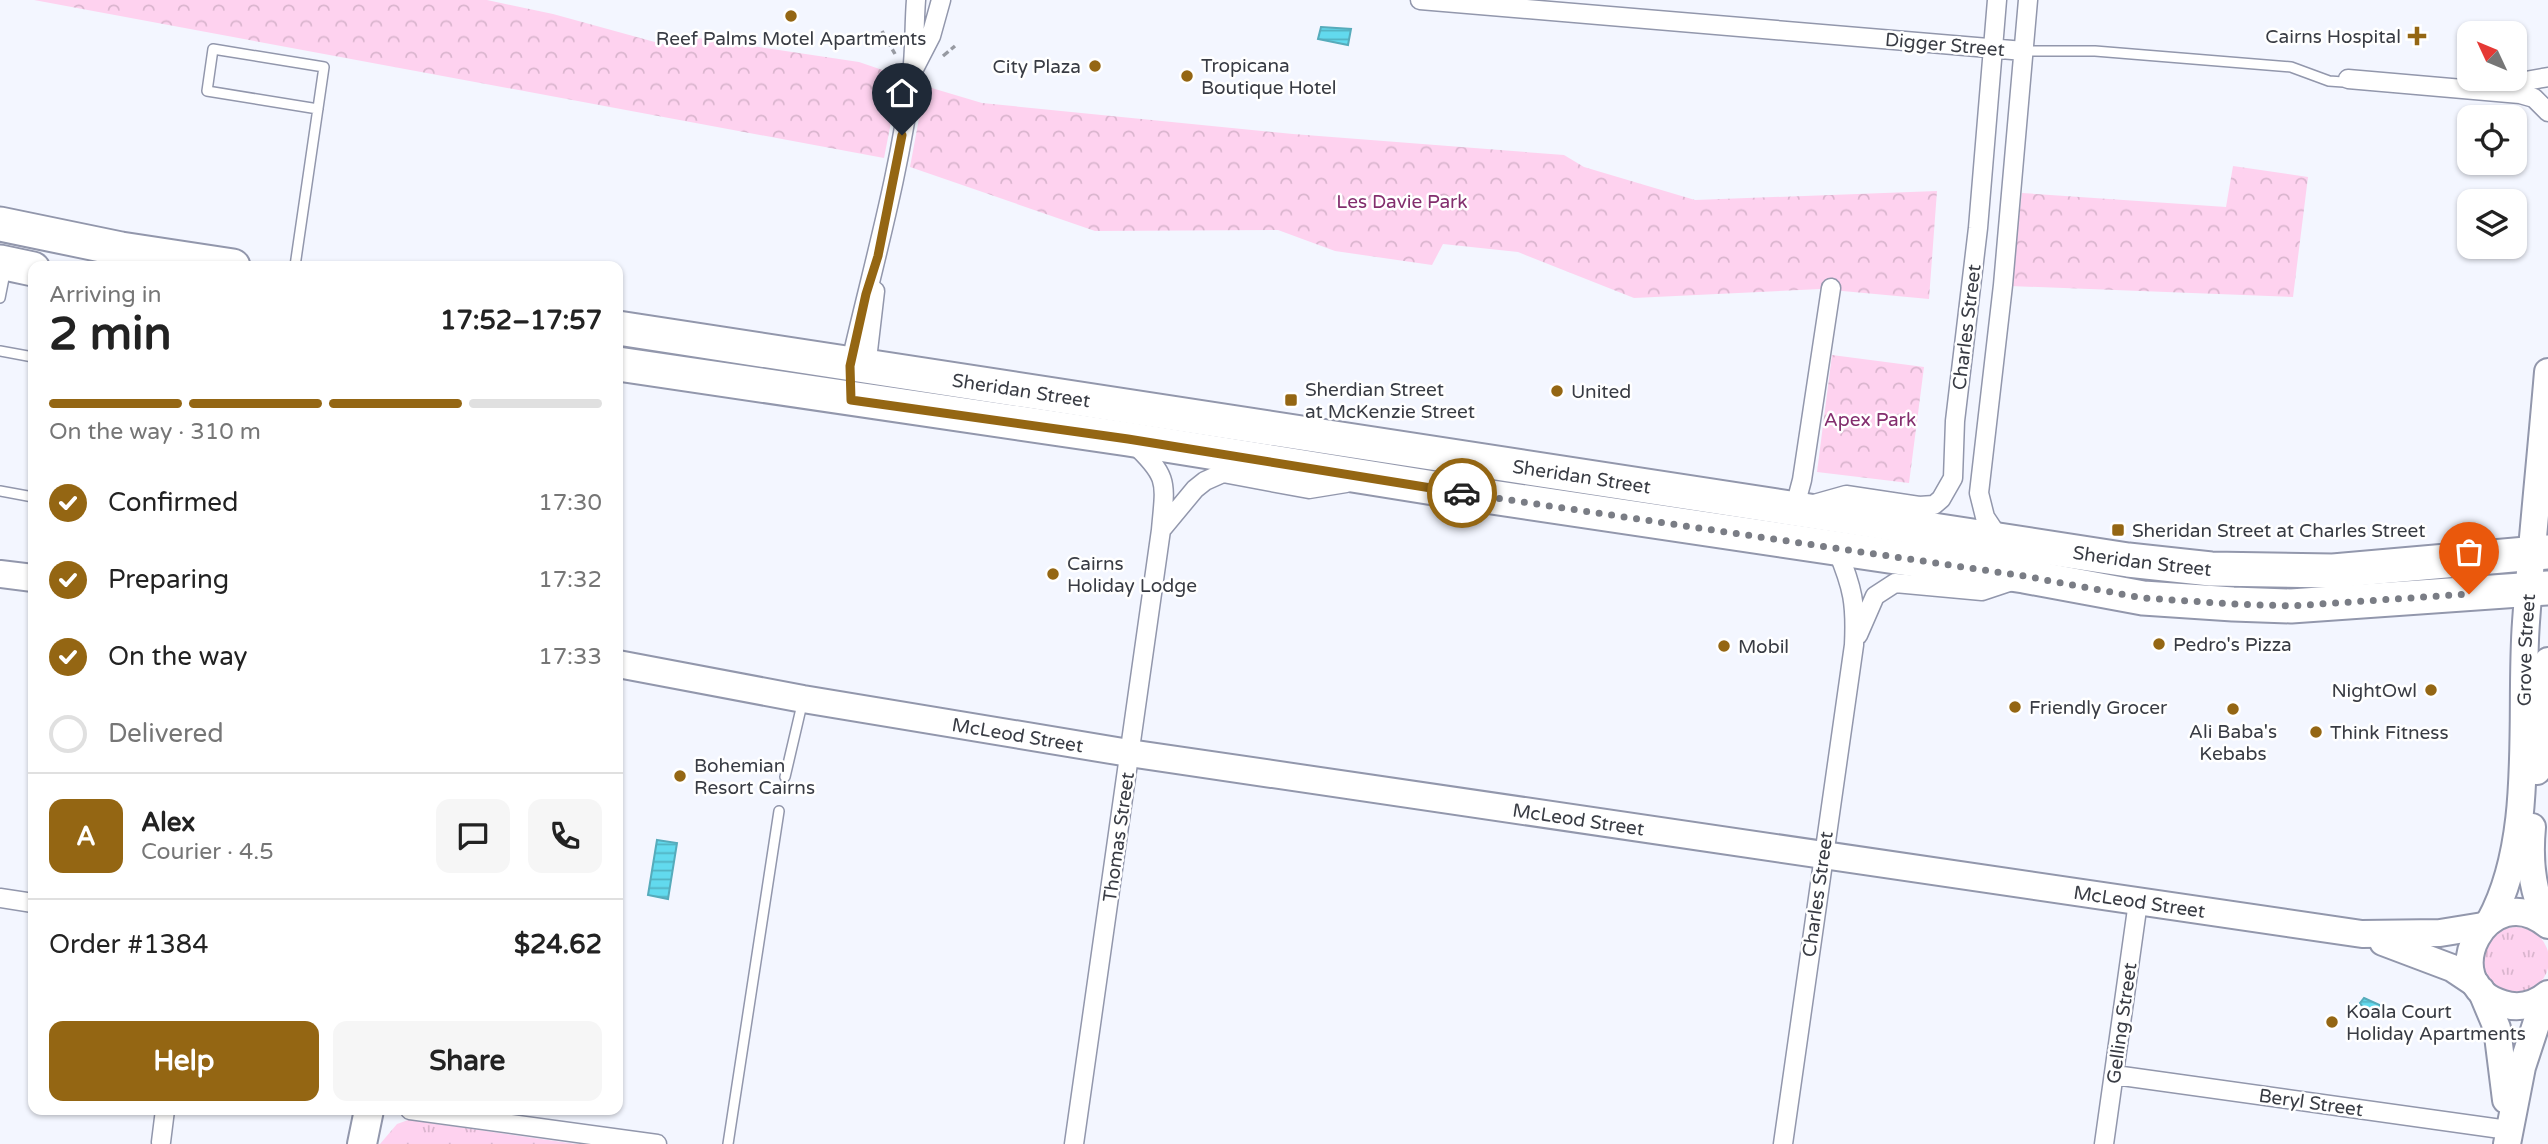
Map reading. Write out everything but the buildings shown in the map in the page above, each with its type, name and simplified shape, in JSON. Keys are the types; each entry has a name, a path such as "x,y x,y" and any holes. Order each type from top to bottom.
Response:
{"highway":[{"path":"0,224 121,249 200,261"},
{"name":"Sheridan Street","path":"623,329 2128,560 2262,572 2333,571 2539,553"},
{"name":"Sheridan Street","path":"623,365 1128,439 1837,550 2024,576 2143,598 2291,606 2538,589"},
{"path":"623,385 790,408 813,408 846,399 858,367"}],"main road":[{"path":"365,1144 369,1115"}],"street":[{"path":"858,367 866,294 878,256 912,72 916,0"},
{"path":"912,72 931,36 941,0"},
{"name":"Digger Street","path":"1420,0 2024,51"},
{"name":"Charles Street","path":"1794,510 1846,495 1919,506 1934,505 1941,499 1952,478 1955,421 1978,229 1997,0"},
{"name":"Charles Street","path":"2001,541 1985,517 1979,493 2003,285 2028,0"},
{"name":"Digger Street","path":"2527,82 2548,77"},
{"name":"Digger Street","path":"2348,79 2457,87"},
{"name":"Digger Street","path":"2491,91 2530,96 2548,112"},
{"path":"1794,510 1802,480 1831,288"},
{"name":"Grove Street","path":"2478,987 2470,970 2470,954 2474,939 2487,923 2508,880 2516,843 2538,589 2548,372"},
{"name":"Thomas Street","path":"1074,1144 1161,530 1165,485 1161,472 1128,439"},
{"path":"1954,453 1983,457"},
{"path":"1161,530 1195,489 1223,473 1309,489 1377,479"},
{"name":"Charles Street","path":"1783,1144 1854,645 1856,610 1852,589 1837,550"},
{"path":"0,574 28,578"},
{"name":"Charles Street","path":"1854,645 1875,596 1895,583 1982,591 2024,576"},
{"name":"Grove Street","path":"2548,661 2530,849 2536,893 2548,923"},
{"name":"McLeod Street","path":"623,665 799,699 1129,753 2362,934 2440,933 2487,923 2503,914 2518,912 2548,923"},
{"name":"McLeod Street","path":"623,683 676,690 799,699"},
{"path":"0,898 28,902"},
{"name":"Gelling Street","path":"2104,1144 2138,902"},
{"name":"McLeod Street","path":"2362,934 2452,968 2500,1004 2515,1007 2531,1004 2546,995"},
{"path":"2478,987 2497,1028 2507,1137"},
{"path":"2507,1137 2525,1052 2546,995"},
{"name":"Beryl Street","path":"2115,1075 2507,1137"},
{"path":"160,1142 164,1115"},
{"path":"446,1115 657,1144"}],"lane":[{"path":"296,261 318,109 324,67 213,49 206,91 318,109"},
{"name":"Digger Street","path":"2024,51 2095,51 2291,67 2329,81 2343,82 2348,79"},
{"path":"0,298 13,265"},
{"path":"0,351 28,356"},
{"path":"0,491 28,496"},
{"path":"785,777 799,699"},
{"path":"728,1144 779,811"}],"green space":[{"path":"34,0 487,0 553,14 673,47 678,35 859,62 900,76 884,158"},
{"name":"Les Davie Park","path":"925,86 982,103 1293,134 1564,155 1584,167 1695,200 1937,191 1929,299 1821,289 1634,298 1518,252 1443,244 1432,265 1335,251 1278,230 1095,231 910,167"},
{"path":"2233,166 2308,177 2293,297 2010,286 2022,193 2226,207"},
{"name":"Apex Park","path":"1832,355 1924,367 1909,483 1817,472"},
{"path":"2509,927 2523,927 2535,932 2544,941 2549,960 2547,973 2540,984 2523,993 2509,993 2497,988 2488,979 2483,967 2483,953 2488,941 2497,932"},
{"path":"411,1119 576,1144 380,1144 397,1124"}],"water":[{"path":"1321,27 1351,29 1348,45 1318,39"},
{"path":"657,840 677,843 668,899 648,895"},
{"path":"2364,998 2384,1007 2386,1011 2383,1017 2367,1013 2360,1003"}],"way so far":[{"path":"1462,493 2024,576 2143,598 2291,606 2469,594"}],"place":[{"name":"Reef Palms Motel Apartments","path":"791,16"},
{"name":"Cairns Hospital","path":"2417,36"},
{"name":"City Plaza","path":"1095,66"},
{"name":"Tropicana Boutique Hotel","path":"1187,76"},
{"name":"United","path":"1557,391"},
{"name":"Sherdian Street at McKenzie Street","path":"1291,400"},
{"name":"Sheridan Street at Charles Street","path":"2118,530"},
{"name":"Cairns Holiday Lodge","path":"1053,574"},
{"name":"Pedro's Pizza","path":"2159,644"},
{"name":"Mobil","path":"1724,646"},
{"name":"NightOwl","path":"2431,690"},
{"name":"Friendly Grocer","path":"2015,707"},
{"name":"Ali Baba's Kebabs","path":"2233,709"},
{"name":"Think Fitness","path":"2316,732"},
{"name":"Bohemian Resort Cairns","path":"680,776"},
{"name":"Koala Court Holiday Apartments","path":"2332,1022"}],"route":[{"path":"902,135 878,256 866,294 850,366 851,400 1128,439 1462,493"}]}
